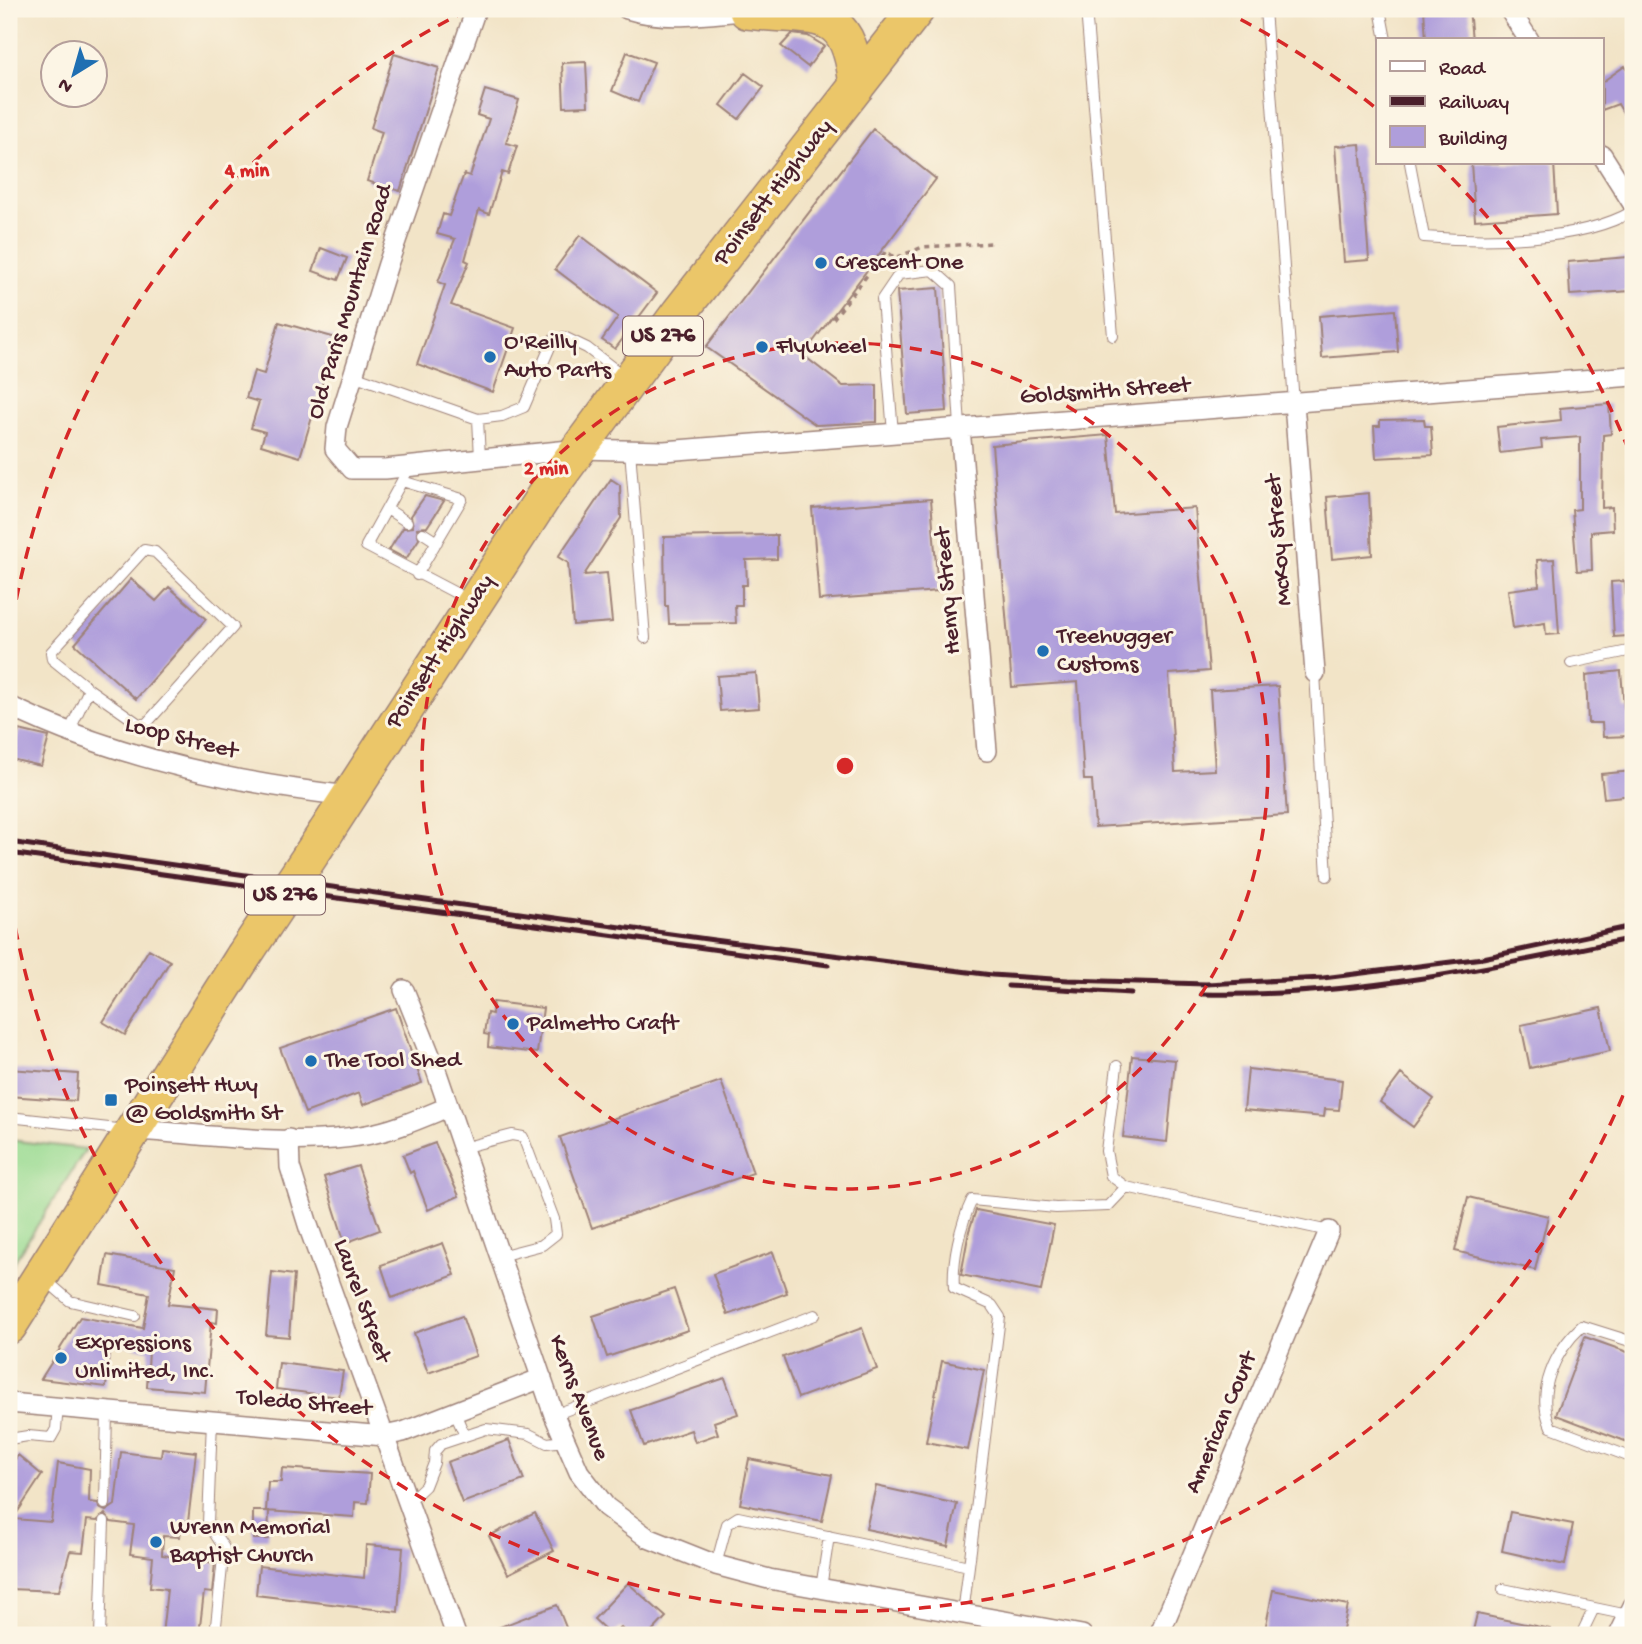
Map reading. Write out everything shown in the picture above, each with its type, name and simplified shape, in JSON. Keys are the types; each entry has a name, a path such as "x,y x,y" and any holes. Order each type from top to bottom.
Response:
{"highway":[{"name":"Poinsett Highway","path":"9,1326 472,602 629,380 918,9"},
{"path":"759,10 823,19 840,26 854,55 857,86"}],"street":[{"name":"Old Paris Mountain Road","path":"475,9 432,132 334,440 339,457 346,465 360,471 406,473 480,458 579,449"},
{"path":"627,9 645,15 673,16 759,10"},
{"path":"1509,9 1528,38"},
{"path":"1604,158 1633,204"},
{"name":"Goldsmith Street","path":"579,449 664,451 1633,377"},
{"name":"McKoy Street","path":"1294,403 1315,673"},
{"name":"Henry Street","path":"960,427 987,751"},
{"name":"Loop Street","path":"9,706 69,733 165,762 286,789 349,796"},
{"name":"Kerns Avenue","path":"404,990 413,1006 554,1415 590,1489 626,1525 669,1549 716,1565 821,1588 1082,1635"},
{"path":"134,1130 329,1140 368,1135 407,1125 448,1107"},
{"name":"Laurel Street","path":"289,1139 290,1167 309,1228 456,1635"},
{"name":"American Court","path":"1159,1635 1329,1231"},
{"name":"Toledo Street","path":"9,1403 384,1436 455,1413 542,1378"},
{"path":"1619,1635 1631,1610"}],"lane":[{"path":"1086,9 1113,336"},
{"path":"1265,9 1294,403"},
{"path":"1380,9 1386,38"},
{"path":"1410,164 1424,237 1451,239 1571,232 1633,211"},
{"path":"893,433 882,299 899,274 933,270 951,286 960,427"},
{"path":"353,375 478,419 502,416 524,407 553,340 564,337 587,348 629,380"},
{"path":"478,419 480,458"},
{"path":"630,450 645,638"},
{"path":"417,575 463,499 406,473 366,546 417,575 472,602"},
{"path":"387,509 407,522"},
{"path":"423,533 437,542"},
{"path":"144,550 155,552 233,627 146,724 139,724 89,689 52,659 51,652 144,550"},
{"path":"1571,663 1633,650"},
{"path":"1315,673 1327,876"},
{"path":"69,733 89,689"},
{"path":"1117,1066 1105,1151 1111,1176 1126,1187 1329,1231"},
{"path":"9,1118 134,1130"},
{"path":"462,1147 512,1135 523,1136 554,1219 556,1234 542,1245 499,1256"},
{"path":"963,1614 1000,1317 992,1305 954,1288 953,1273 967,1211 972,1200 1056,1208 1108,1206 1126,1187"},
{"path":"41,1276 70,1301 135,1316"},
{"path":"554,1415 815,1315"},
{"path":"1633,1342 1582,1326 1563,1343 1553,1367 1543,1409 1552,1427 1633,1458"},
{"path":"9,1439 28,1436 51,1438 58,1407"},
{"path":"105,1504 107,1411"},
{"path":"455,1413 465,1436"},
{"path":"212,1420 208,1523 224,1548 215,1635"},
{"path":"407,1502 425,1486 434,1463 435,1451 441,1444 486,1429 529,1434 547,1443 565,1441"},
{"path":"716,1565 727,1524 738,1517 969,1566"},
{"path":"100,1635 104,1521"},
{"path":"821,1588 830,1536"},
{"path":"1503,1589 1594,1608 1631,1610"},
{"path":"1581,1635 1594,1608"}],"path":[{"path":"959,243 992,243"}],"green space":[{"path":"9,1140 86,1149 9,1270"}],"building":[{"path":"1424,9 1469,9 1472,38 1426,38"},
{"path":"792,34 808,36 824,46 808,67 781,46"},
{"path":"627,52 654,62 638,102 612,91"},
{"path":"394,54 439,68 400,191 367,181 382,132 371,128"},
{"path":"586,62 588,106 564,107 562,63"},
{"path":"1625,66 1633,79 1633,130 1618,104 1604,109 1604,81"},
{"path":"745,73 764,87 739,119 721,105"},
{"path":"485,90 519,100 506,143 517,146 508,174 502,172 489,214 479,210 465,260 469,262 451,305 515,328 493,392 417,364 445,285 438,282 455,239 437,234 443,214 449,216 464,174 470,176 489,119 477,115"},
{"name":"Crescent One","path":"873,129 936,179 803,355 843,386 877,385 877,422 816,425 706,347"},
{"path":"1360,144 1369,260 1344,262 1335,146"},
{"path":"1471,164 1554,164 1557,214 1475,220"},
{"path":"580,235 657,293 615,349 602,340 618,317 555,269"},
{"path":"321,248 347,258 338,280 313,271"},
{"path":"1628,257 1631,291 1570,295 1568,262"},
{"path":"938,288 947,411 907,414 897,291"},
{"path":"1395,310 1398,352 1322,358 1319,316"},
{"path":"279,322 336,338 300,457 261,445 265,432 251,428 259,402 246,398 254,371 264,374"},
{"path":"1609,404 1611,434 1603,435 1602,508 1612,507 1613,530 1591,532 1592,570 1577,571 1572,510 1580,509 1580,437 1541,440 1542,448 1500,453 1497,427 1561,420 1560,408"},
{"path":"1424,419 1425,426 1431,426 1433,455 1376,458 1374,426 1380,426 1380,420"},
{"path":"1108,435 1115,514 1195,508 1209,671 1169,674 1175,772 1215,770 1210,690 1278,686 1287,815 1095,827 1092,780 1084,780 1078,682 1012,687 992,445"},
{"path":"611,479 620,485 621,518 584,575 607,573 612,622 573,625 568,563 558,557"},
{"path":"1369,493 1372,555 1332,559 1327,497"},
{"path":"425,496 444,501 427,527 417,528 419,539 406,559 389,550 403,528 413,527 411,516"},
{"path":"931,499 938,591 819,600 812,508"},
{"path":"777,535 777,559 746,560 747,585 742,585 742,605 735,605 736,623 669,624 668,606 665,606 664,537"},
{"path":"1554,559 1559,634 1546,635 1545,623 1513,628 1508,590 1539,586 1537,560"},
{"path":"131,579 156,601 169,587 206,619 136,699 75,644"},
{"path":"1625,581 1628,636 1614,637 1611,582"},
{"path":"1621,671 1624,708 1631,708 1631,736 1603,737 1602,723 1588,723 1586,675"},
{"path":"756,673 759,708 720,711 717,676"},
{"path":"19,730 49,737 41,766 11,759"},
{"path":"1633,771 1633,795 1604,798 1601,774"},
{"path":"149,949 170,961 125,1035 103,1022"},
{"name":"Palmetto Craft","path":"493,1002 543,1008 537,1053 488,1047 489,1035 484,1034 487,1013 492,1014"},
{"path":"396,1008 422,1083 363,1105 359,1093 305,1113 280,1048"},
{"path":"1601,1008 1610,1051 1530,1068 1521,1025"},
{"path":"1132,1056 1175,1060 1167,1142 1123,1137"},
{"path":"9,1069 78,1074 76,1101 9,1096"},
{"path":"1248,1069 1342,1080 1339,1110 1325,1109 1324,1117 1244,1110"},
{"path":"1401,1074 1434,1099 1413,1127 1380,1102"},
{"path":"721,1081 753,1173 592,1228 560,1137"},
{"path":"435,1143 459,1196 428,1210 413,1171 410,1173 403,1155"},
{"path":"358,1166 380,1230 345,1243 324,1177"},
{"path":"1468,1197 1548,1216 1535,1270 1455,1251"},
{"path":"976,1210 1054,1225 1041,1291 961,1275"},
{"path":"443,1243 455,1275 392,1298 381,1265"},
{"path":"773,1252 787,1293 728,1315 713,1274"},
{"path":"107,1255 175,1267 168,1304 218,1309 217,1323 211,1322 205,1392 147,1387 149,1350 110,1342 106,1387 41,1379 80,1317 143,1328 149,1294 102,1285"},
{"path":"272,1272 294,1275 289,1337 266,1335"},
{"path":"674,1289 688,1330 607,1357 593,1316"},
{"path":"462,1316 476,1356 428,1373 414,1333"},
{"path":"862,1328 877,1369 798,1398 783,1357"},
{"path":"1585,1337 1633,1354 1633,1444 1556,1415"},
{"path":"942,1361 984,1370 968,1450 926,1442"},
{"path":"279,1363 343,1371 339,1397 276,1389"},
{"path":"725,1378 738,1414 714,1422 718,1434 695,1442 691,1430 644,1446 631,1410"},
{"path":"509,1440 524,1480 462,1503 447,1462"},
{"path":"162,1448 196,1452 188,1522 182,1521 180,1537 163,1536 162,1555 215,1563 212,1593 204,1592 199,1635 162,1635 167,1589 150,1587 153,1557 130,1554 134,1525 111,1522 105,1514 97,1521 87,1520 83,1552 70,1551 59,1591 9,1589 9,1469 18,1455 42,1475 13,1519 51,1522 58,1463 90,1469 89,1502 98,1503 99,1508 106,1511 115,1505 121,1452 161,1457"},
{"path":"749,1459 832,1475 822,1521 740,1504"},
{"path":"282,1468 370,1474 368,1503 355,1502 354,1517 266,1511 268,1482 281,1482"},
{"path":"876,1486 957,1504 948,1546 866,1529"},
{"path":"253,1511 269,1511 268,1539 253,1539"},
{"path":"1510,1512 1573,1524 1565,1565 1502,1551"},
{"path":"535,1513 554,1551 508,1574 489,1536"},
{"path":"366,1545 403,1548 398,1612 256,1595 259,1566 364,1578"},
{"path":"628,1583 666,1617 649,1635 629,1635 621,1628 611,1635 594,1619"},
{"path":"1273,1590 1348,1605 1342,1635 1264,1635"},
{"path":"557,1605 569,1635 482,1635 482,1634"},
{"path":"1477,1614 1550,1629 1550,1635 1472,1635"}],"railway":[{"path":"9,842 714,940 992,975 1068,980 1206,984 1323,978 1483,958 1633,926"},
{"path":"9,853 828,965"},
{"path":"1201,994 1255,994 1364,986 1472,970 1633,938"},
{"path":"1008,986 1131,993"}],"place":[{"name":"Crescent One","path":"821,263"},
{"name":"Flywheel","path":"762,347"},
{"name":"O'Reilly Auto Parts","path":"490,357"},
{"name":"Treehugger Customs","path":"1043,651"},
{"name":"Palmetto Craft","path":"513,1024"},
{"name":"The Tool Shed","path":"311,1061"},
{"name":"Poinsett Hwy @ Goldsmith St","path":"111,1100"},
{"name":"Expressions Unlimited, Inc.","path":"61,1358"},
{"name":"Wrenn Memorial Baptist Church","path":"156,1542"}]}
